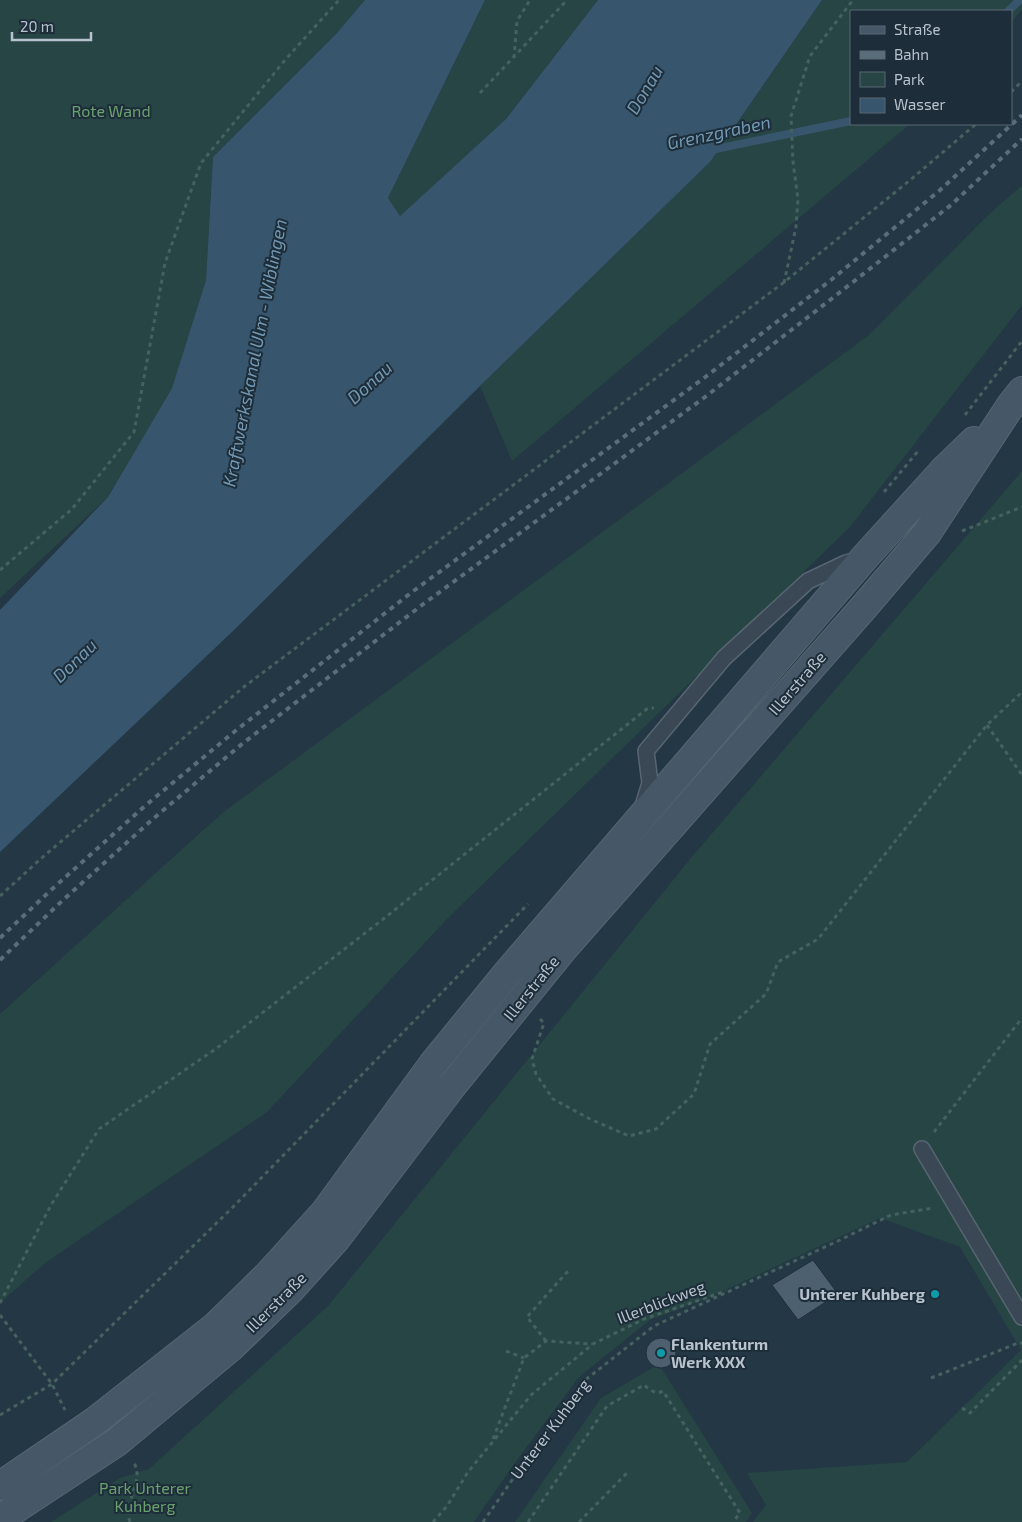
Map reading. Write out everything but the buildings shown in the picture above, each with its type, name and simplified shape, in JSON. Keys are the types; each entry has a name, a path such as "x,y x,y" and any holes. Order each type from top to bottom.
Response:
{"main road":[{"name":"Illerstraße","path":"0,1519 117,1442 230,1347 291,1289 336,1239 452,1086 563,949 927,533 1016,398"},
{"name":"Illerstraße","path":"0,1486 94,1422 216,1326 268,1275 325,1212 439,1056 508,972 865,557 944,470 1016,398"}],"lane":[{"path":"638,822 650,783 646,751 724,658 808,581 846,563 865,557"},
{"path":"922,1148 1022,1317"}],"path":[{"path":"0,570 72,509 134,432 165,263 201,163 286,60 339,0"},
{"path":"514,58 518,21 530,0"},
{"path":"480,94 568,0"},
{"path":"783,283 796,227 798,199 791,116 810,56 853,0"},
{"path":"1012,91 1022,81"},
{"path":"0,896 45,855 245,686 783,283 975,125"},
{"path":"962,419 1022,341"},
{"path":"927,533 953,535 1022,507"},
{"path":"539,1018 544,1023 532,1059 536,1074 553,1098 590,1119 629,1136 656,1129 694,1094 710,1044 766,994 778,962 818,940 987,724 1022,692"},
{"path":"0,1303 51,1205 99,1128 217,1048 382,920 648,708 682,708"},
{"path":"987,724 1022,775"},
{"path":"0,1415 52,1384 233,1207 528,904"},
{"path":"922,1148 1022,1018"},
{"name":"Unterer Kuhberg","path":"483,1522 584,1380 654,1326 891,1215 955,1204"},
{"path":"568,1271 527,1317 546,1340 593,1344"},
{"name":"Illerblickweg","path":"433,1522 448,1506 468,1472 531,1395 593,1344 644,1319 739,1287"},
{"path":"0,1315 52,1384 66,1410"},
{"name":"Illerblickweg","path":"492,1442 524,1358 546,1340"},
{"path":"932,1378 1022,1343"},
{"path":"506,1351 524,1358"},
{"path":"962,1408 970,1413 1022,1360"},
{"path":"528,1522 607,1406 644,1385 649,1390 663,1391 740,1513 733,1522"},
{"path":"130,1522 127,1516 137,1478 137,1467"},
{"path":"578,1522 627,1473"}],"green space":[{"name":"Rote Wand","path":"0,0 365,0 336,34 213,157 206,280 172,388 108,497 0,598"},
{"path":"485,0 598,0 506,119 400,216 388,198"},
{"path":"822,0 1022,0 1022,9 1012,22 1012,10 850,10 850,125 909,125 512,461 480,386 710,162"},
{"path":"1022,185 1022,305 849,528 448,918 267,1112 45,1263 0,1303 0,1014 221,814 869,335 987,216"},
{"name":"Park Unterer Kuhberg","path":"1022,471 1022,1522 753,1522 766,1505 747,1473 907,1462 1021,1350 960,1247 880,1218 708,1298 650,1320 579,1377 517,1460 474,1522 51,1522 120,1478 149,1469 328,1306 691,858"},
{"path":"654,1367 662,1369 752,1513 746,1522 515,1522 601,1398"}],"water":[{"path":"365,0 485,0 388,198 400,216 506,119 598,0 822,0 710,162 480,386 233,631 0,852 0,610 108,497 172,388 206,280 213,157 336,34"}],"waterway":[{"name":"Grenzgraben","path":"1009,10 1020,0"},
{"name":"Grenzgraben","path":"711,150 850,121"}],"railway":[{"path":"1012,124 1022,115"},
{"path":"0,938 146,805 234,732 412,592 704,378 831,280 939,191 1011,125"},
{"path":"0,960 154,818 242,744 422,605 705,397 951,205 1022,139"}],"place":[{"name":"Unterer Kuhberg","path":"935,1294"},
{"name":"Flankenturm Werk XXX","path":"661,1353"}],"water label":[{"name":"Donau","path":"645,90"},
{"name":"Kraftwerkskanal Ulm - Wiblingen","path":"255,353"},
{"name":"Donau","path":"370,383"},
{"name":"Donau","path":"75,661"}]}
